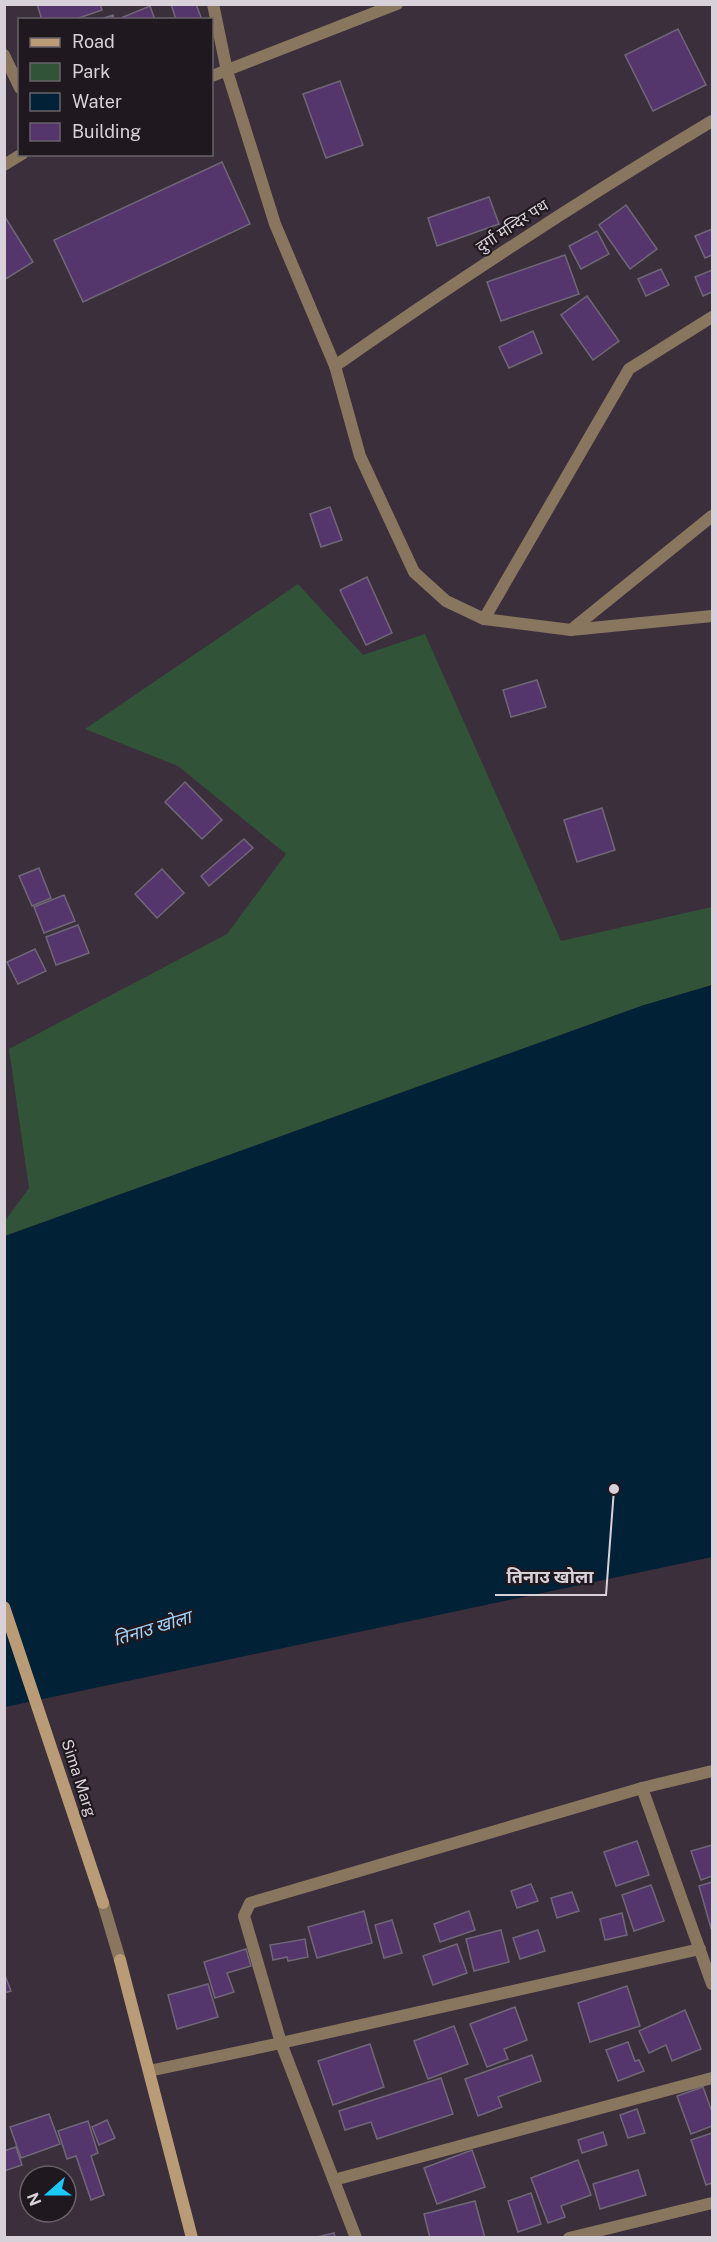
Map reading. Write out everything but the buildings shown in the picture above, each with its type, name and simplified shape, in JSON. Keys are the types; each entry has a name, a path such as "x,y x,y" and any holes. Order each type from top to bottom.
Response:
{"street":[{"path":"213,4 227,71 275,224 335,366 360,456 414,572 446,601 484,619 571,630 712,616"},
{"path":"213,76 397,4"},
{"path":"4,56 18,84"},
{"name":"दुर्गा मन्दिर पथ","path":"335,366 437,294 605,185 712,121"},
{"path":"4,165 19,156"},
{"path":"484,619 629,369 712,317"},
{"path":"571,630 712,516"},
{"name":"Sima Marg","path":"4,1607 103,1903 148,2071"},
{"path":"356,2238 281,2043 244,1916 250,1903 642,1788 712,1771"},
{"path":"642,1788 700,1949 709,1966 712,1984"},
{"path":"192,2238 148,2071 700,1949"},
{"path":"334,2180 712,2078"},
{"path":"569,2238 712,2203"}],"green space":[{"path":"298,584 363,655 425,634 561,941 712,907 712,985 641,1006 5,1236 5,1221 29,1188 9,1049 227,934 286,854 178,766 85,729"}],"water":[{"path":"712,985 712,1557 5,1707 5,1236 641,1006"}],"place":[{"name":"तिनाउ खोला","path":"614,1489"}]}
